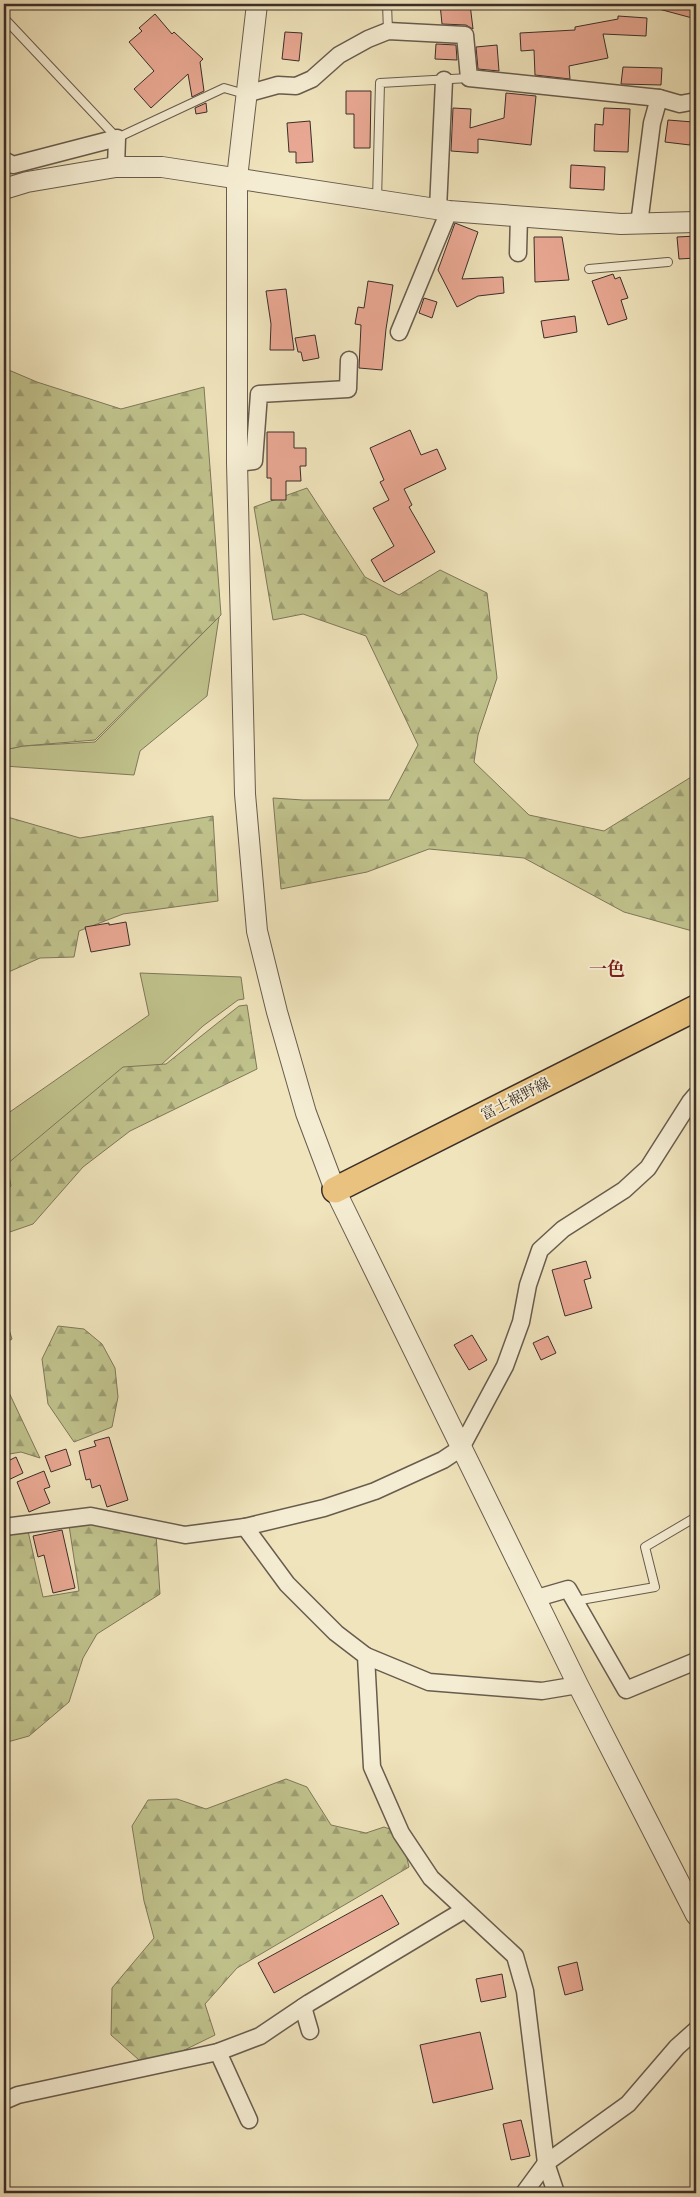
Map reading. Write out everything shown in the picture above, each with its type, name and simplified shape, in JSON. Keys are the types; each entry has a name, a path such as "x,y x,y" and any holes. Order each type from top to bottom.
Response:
{"main road":[{"name":"富士裾野線","path":"335,1190 696,1008"}],"street":[{"path":"257,4 237,178 237,464 245,794 257,930 277,1012 306,1113 335,1190 461,1448 538,1598 578,1684 696,1915"},
{"path":"246,94 278,85 296,86 312,79 339,55 368,39 388,32 465,35 469,78 659,98 680,104 696,101"},
{"path":"399,332 444,210 444,80"},
{"path":"639,224 652,123 659,98"},
{"path":"4,160 13,165 117,138 116,167"},
{"path":"4,189 27,182 116,167 162,168 444,210 621,224 696,222"},
{"path":"518,253 519,216"},
{"path":"237,464 254,461 259,394 348,389 349,360"},
{"path":"4,1527 91,1516 185,1535 245,1528 324,1508 375,1491 443,1460 461,1448 505,1366 521,1322 528,1285 540,1250 563,1229 624,1190 648,1168 696,1095"},
{"path":"245,1528 287,1584 336,1633 366,1656 429,1682 542,1691 578,1684"},
{"path":"538,1598 568,1589 626,1690 696,1661"},
{"path":"366,1656 372,1767 401,1833 431,1878 515,1956 526,1991 546,2163 556,2193"},
{"path":"4,2102 18,2095 218,2052 260,2036 303,2007 464,1910"},
{"path":"303,2007 310,2031"},
{"path":"524,2193 546,2163 628,2104 677,2047 696,2030"},
{"path":"218,2052 249,2120"}],"lane":[{"path":"387,4 388,32"},
{"path":"4,18 117,138 224,88 246,94"},
{"path":"377,200 380,84 469,78"},
{"path":"589,269 668,262"},
{"path":"575,1601 655,1587 644,1547 696,1517"}],"green space":[{"path":"4,368 37,382 121,409 204,387 221,615 95,740 23,746 4,750"},
{"path":"307,488 365,577 399,595 440,570 487,593 497,678 478,735 474,762 529,815 604,831 696,774 696,932 624,912 524,858 429,849 367,872 281,889 273,798 389,800 418,745 366,636 303,614 273,620 254,507"},
{"path":"219,617 207,696 140,751 134,775 4,766 4,750 23,746 95,742"},
{"path":"4,816 80,838 213,816 218,901 123,914 79,931 74,957 40,958 4,974"},
{"path":"140,973 241,977 244,999 238,1000 203,1026 161,1065 4,1192 4,1116 149,1015"},
{"path":"247,1005 257,1069 130,1131 83,1167 33,1224 4,1234 4,1192 11,1186 7,1164 123,1067 166,1064 239,1006"},
{"path":"4,1314 12,1339 4,1344"},
{"path":"58,1326 84,1329 102,1344 115,1368 118,1397 112,1427 74,1442 48,1404 42,1359"},
{"path":"4,1382 40,1458 21,1452 4,1455"},
{"path":"68,1519 156,1534 160,1594 97,1634 83,1658 69,1702 29,1736 4,1743 4,1533 28,1531 43,1597 79,1591"},
{"path":"286,1779 307,1787 331,1825 366,1833 384,1827 401,1833 409,1867 237,1968 205,2004 215,2035 148,2068 111,2035 112,1988 154,1938 144,1901 132,1826 148,1800 177,1799 206,1809"}],"building":[{"path":"440,4 470,4 473,29 466,25 442,24"},
{"path":"656,4 696,4 696,19 655,8"},
{"path":"155,14 172,34 174,32 203,59 200,62 204,91 192,97 188,74 151,108 134,89 154,71 129,42 142,31 139,28"},
{"path":"618,16 647,18 646,36 603,34 608,58 569,66 570,79 535,75 534,50 521,51 520,33 575,30 575,27 618,19"},
{"path":"285,32 302,33 299,61 282,59"},
{"path":"436,44 456,45 457,60 435,59"},
{"path":"497,45 499,71 478,69 476,47"},
{"path":"623,67 662,68 661,85 621,84"},
{"path":"346,91 371,91 370,148 354,148 354,114 346,114"},
{"path":"506,93 536,96 531,145 478,139 478,153 451,151 453,108 471,109 470,128 504,118"},
{"path":"206,103 207,112 196,114 195,108"},
{"path":"604,108 630,109 628,152 594,151 595,124 603,125"},
{"path":"668,120 693,122 690,145 665,142"},
{"path":"310,121 313,162 296,163 296,152 289,152 287,123"},
{"path":"571,165 605,167 604,190 570,188"},
{"path":"455,223 478,232 462,279 503,277 504,293 478,296 457,307 438,270"},
{"path":"696,236 696,258 679,259 677,237"},
{"path":"534,237 562,237 569,280 535,282"},
{"path":"613,274 615,279 620,277 628,298 621,300 627,319 608,325 592,281"},
{"path":"368,281 393,285 382,370 359,368 361,325 355,324 358,307 364,308"},
{"path":"286,289 294,350 270,350 271,324 266,291"},
{"path":"424,298 437,302 432,318 419,313"},
{"path":"575,316 577,332 544,338 541,321"},
{"path":"315,335 319,358 303,361 301,352 298,352 295,338"},
{"path":"410,430 421,455 437,449 446,469 404,489 412,505 409,507 435,552 384,582 371,560 394,546 373,508 389,500 380,482 384,480 370,448"},
{"path":"267,432 294,432 294,448 306,448 306,466 300,466 301,481 286,481 286,500 271,500 271,478 267,478"},
{"path":"126,922 130,945 91,952 85,927"},
{"path":"586,1261 591,1278 584,1280 592,1308 565,1316 552,1270"},
{"path":"472,1335 487,1360 469,1370 454,1345"},
{"path":"548,1336 556,1353 541,1360 533,1343"},
{"path":"109,1437 128,1500 107,1507 100,1485 92,1488 90,1479 86,1480 79,1451 96,1446 94,1441"},
{"path":"66,1449 71,1465 51,1472 45,1456"},
{"path":"16,1457 23,1473 4,1482 4,1463"},
{"path":"44,1471 50,1487 44,1489 50,1503 29,1512 17,1482"},
{"path":"62,1530 75,1588 53,1593 44,1555 38,1557 33,1536"},
{"path":"382,1895 399,1924 274,1993 258,1963"},
{"path":"577,1962 583,1990 565,1995 558,1967"},
{"path":"502,1974 506,1997 481,2002 476,1979"},
{"path":"480,2032 493,2089 433,2103 420,2045"},
{"path":"521,2120 530,2156 511,2160 503,2124"}],"district":[{"name":"一色","path":"607,971"}]}
